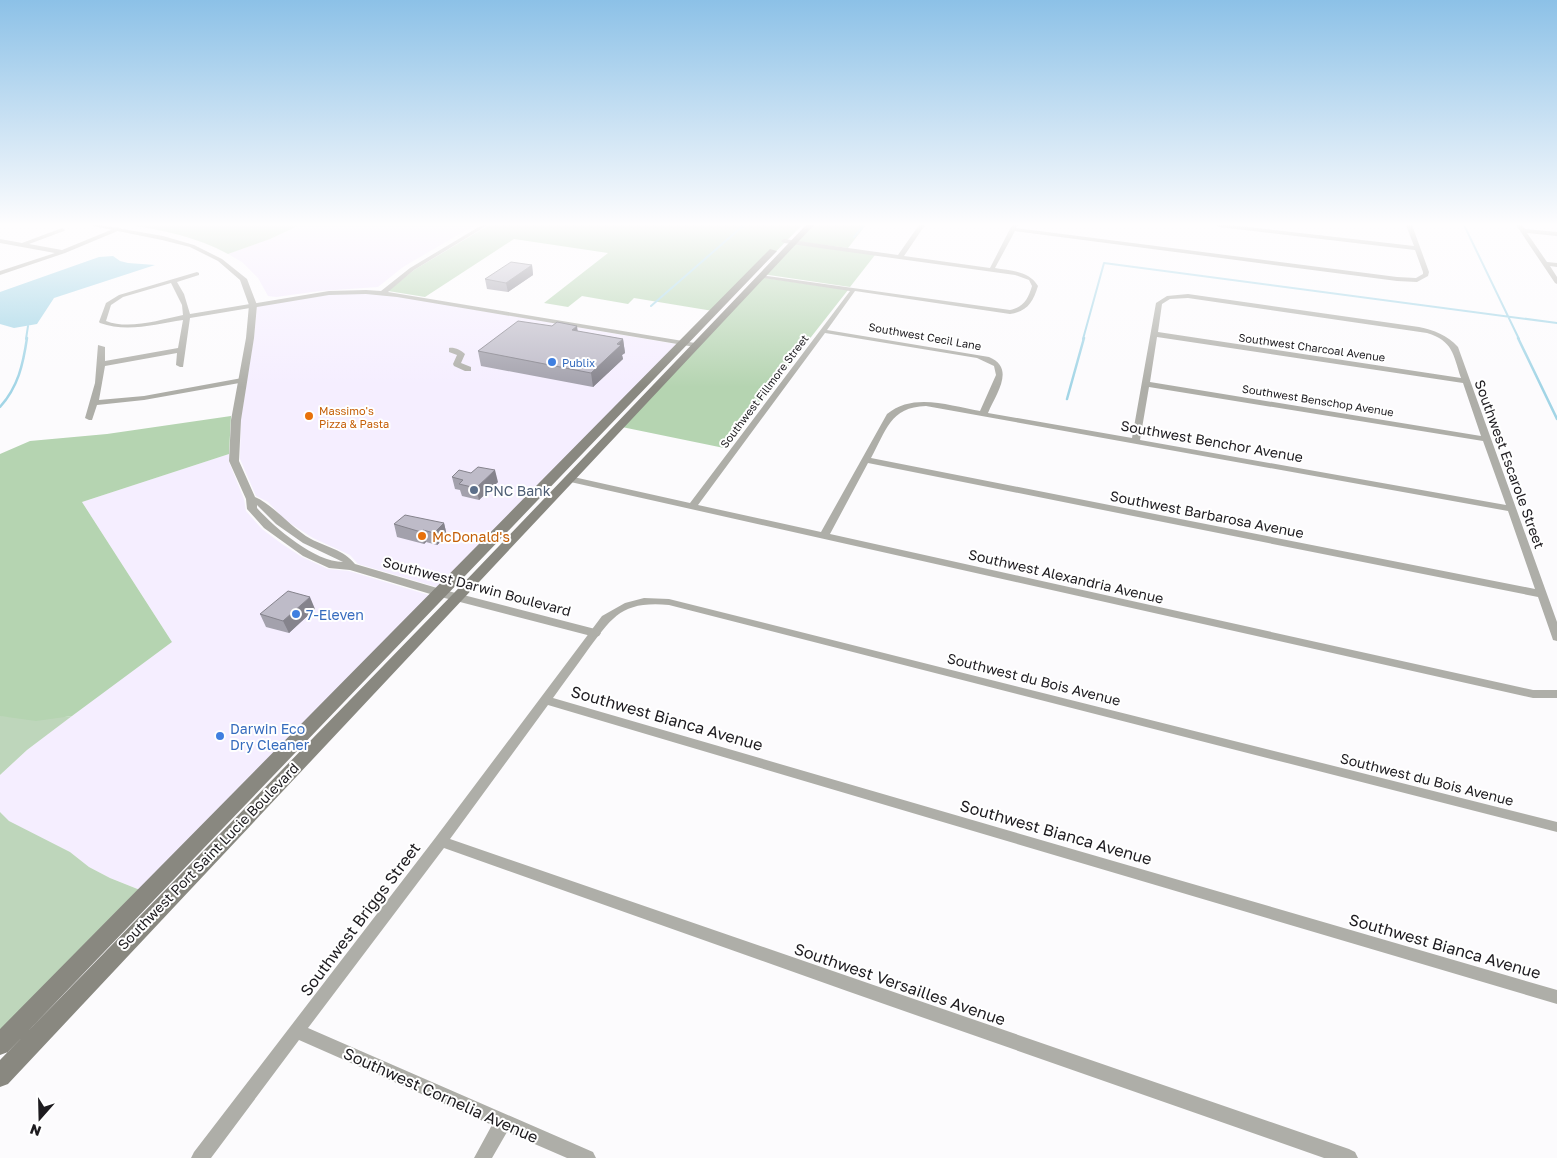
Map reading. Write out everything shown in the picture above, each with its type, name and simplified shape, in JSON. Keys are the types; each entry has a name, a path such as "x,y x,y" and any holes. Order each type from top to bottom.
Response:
{"main road":[{"name":"Southwest Port Saint Lucie Boulevard","path":"0,1044 186,851 441,593 682,343 749,279"},
{"name":"Southwest Port Saint Lucie Boulevard","path":"0,1076 760,279"},
{"path":"569,479 570,458"},
{"path":"165,901 186,851"}],"street":[{"path":"177,279 121,296 108,304 102,322 113,326 133,326 329,293 383,293 695,346"},
{"name":"Southwest Darwin Boulevard","path":"243,279 253,305 250,338 236,420 234,460 250,499 252,509 268,526 307,554 333,566 351,566 441,593 595,633"},
{"path":"383,293 400,279"},
{"path":"784,279 998,311 1017,311 1028,305 1035,286 1034,281 1031,279"},
{"path":"1397,279 1421,279"},
{"path":"173,280 184,297 188,316 185,336 180,350 180,365"},
{"name":"Southwest Fillmore Street","path":"692,507 854,289"},
{"name":"Southwest Escarole Street","path":"1154,334 1159,303 1169,297 1188,296 1419,328 1440,335 1454,347 1557,637"},
{"name":"Southwest Cecil Lane","path":"823,331 989,359 1001,369 983,414"},
{"path":"1136,441 1154,334"},
{"name":"Southwest Charcoal Avenue","path":"1154,334 1466,381"},
{"path":"88,418 94,403 102,364 101,347"},
{"path":"102,364 180,350"},
{"path":"452,350 461,354 457,364 468,369"},
{"path":"94,403 144,398 242,380"},
{"name":"Southwest Benschop Avenue","path":"1146,384 1487,439"},
{"name":"Southwest Benchor Avenue","path":"866,460 890,416 906,405 926,404 1512,509"},
{"path":"824,536 866,460"},
{"name":"Southwest Barbarosa Avenue","path":"866,460 1541,594"},
{"name":"Southwest Alexandria Avenue","path":"569,479 1533,694 1557,694"},
{"name":"Southwest du Bois Avenue","path":"545,700 606,618 618,609 634,602 651,600 669,602 1557,827"},
{"name":"Southwest Briggs Street","path":"200,1158 441,841 545,700"},
{"name":"Southwest Bianca Avenue","path":"545,700 1557,997"},
{"name":"Southwest Versailles Avenue","path":"441,841 866,991 1349,1158"},
{"name":"Southwest Cornelia Avenue","path":"296,1031 587,1158"},
{"path":"483,1158 503,1122"}],"shaded area":[{"path":"259,279 388,279 378,287 320,291 276,297 268,296"},
{"path":"364,293 395,296 681,345 440,588 358,564 350,555 313,538 285,520 268,502 256,496 240,459 241,418 257,306 328,295"},
{"path":"229,454 229,462 244,499 246,511 262,529 282,544 302,557 328,569 349,571 432,596 181,846 140,890 110,878 89,867 70,852 8,821 0,812 0,775 27,750 172,642 82,502"}],"green space":[{"path":"403,279 453,279 425,297 388,291"},
{"path":"575,279 748,279 713,311 634,298 628,304 582,296 568,307 544,303"},
{"path":"757,279 773,279 848,290 724,448 617,426"},
{"path":"796,279 856,279 850,287"},
{"path":"231,416 229,454 82,502 172,642 72,716 36,721 0,716 0,454 30,441 107,434"},
{"path":"0,716 72,716 27,750 0,775"},
{"path":"0,812 9,821 70,852 89,867 140,890 0,1034"}],"water":[{"path":"37,279 112,279 54,298 37,324 14,328 0,324 0,292"}],"building":[{"path":"485,279 512,279 506,283"},
{"path":"518,321 552,326 557,322 577,326 572,330 623,339 617,344 621,345 591,373 478,351"},
{"path":"478,467 495,470 476,488 459,484 463,480 452,477 459,470 471,473"},
{"path":"405,515 444,523 434,533 423,530 421,532 394,524"},
{"path":"288,591 310,597 283,621 260,614"}],"waterway":[{"path":"651,306 682,279"},
{"path":"1083,339 1100,279"},
{"path":"1225,279 1508,317"},
{"path":"1490,279 1508,317"},
{"path":"1508,317 1557,323"},
{"path":"1508,317 1519,339"},
{"path":"26,339 28,326"},
{"path":"0,407 11,392 19,375 27,338"},
{"path":"1067,399 1084,338"},
{"path":"1518,338 1557,419"}],"place":[{"name":"Publix","path":"552,362"},
{"name":"Massimo's Pizza & Pasta","path":"309,416"},
{"name":"PNC Bank","path":"474,490"},
{"name":"McDonald's","path":"422,536"},
{"name":"7-Eleven","path":"296,614"},
{"name":"Darwin Eco Dry Cleaner","path":"220,736"}]}
